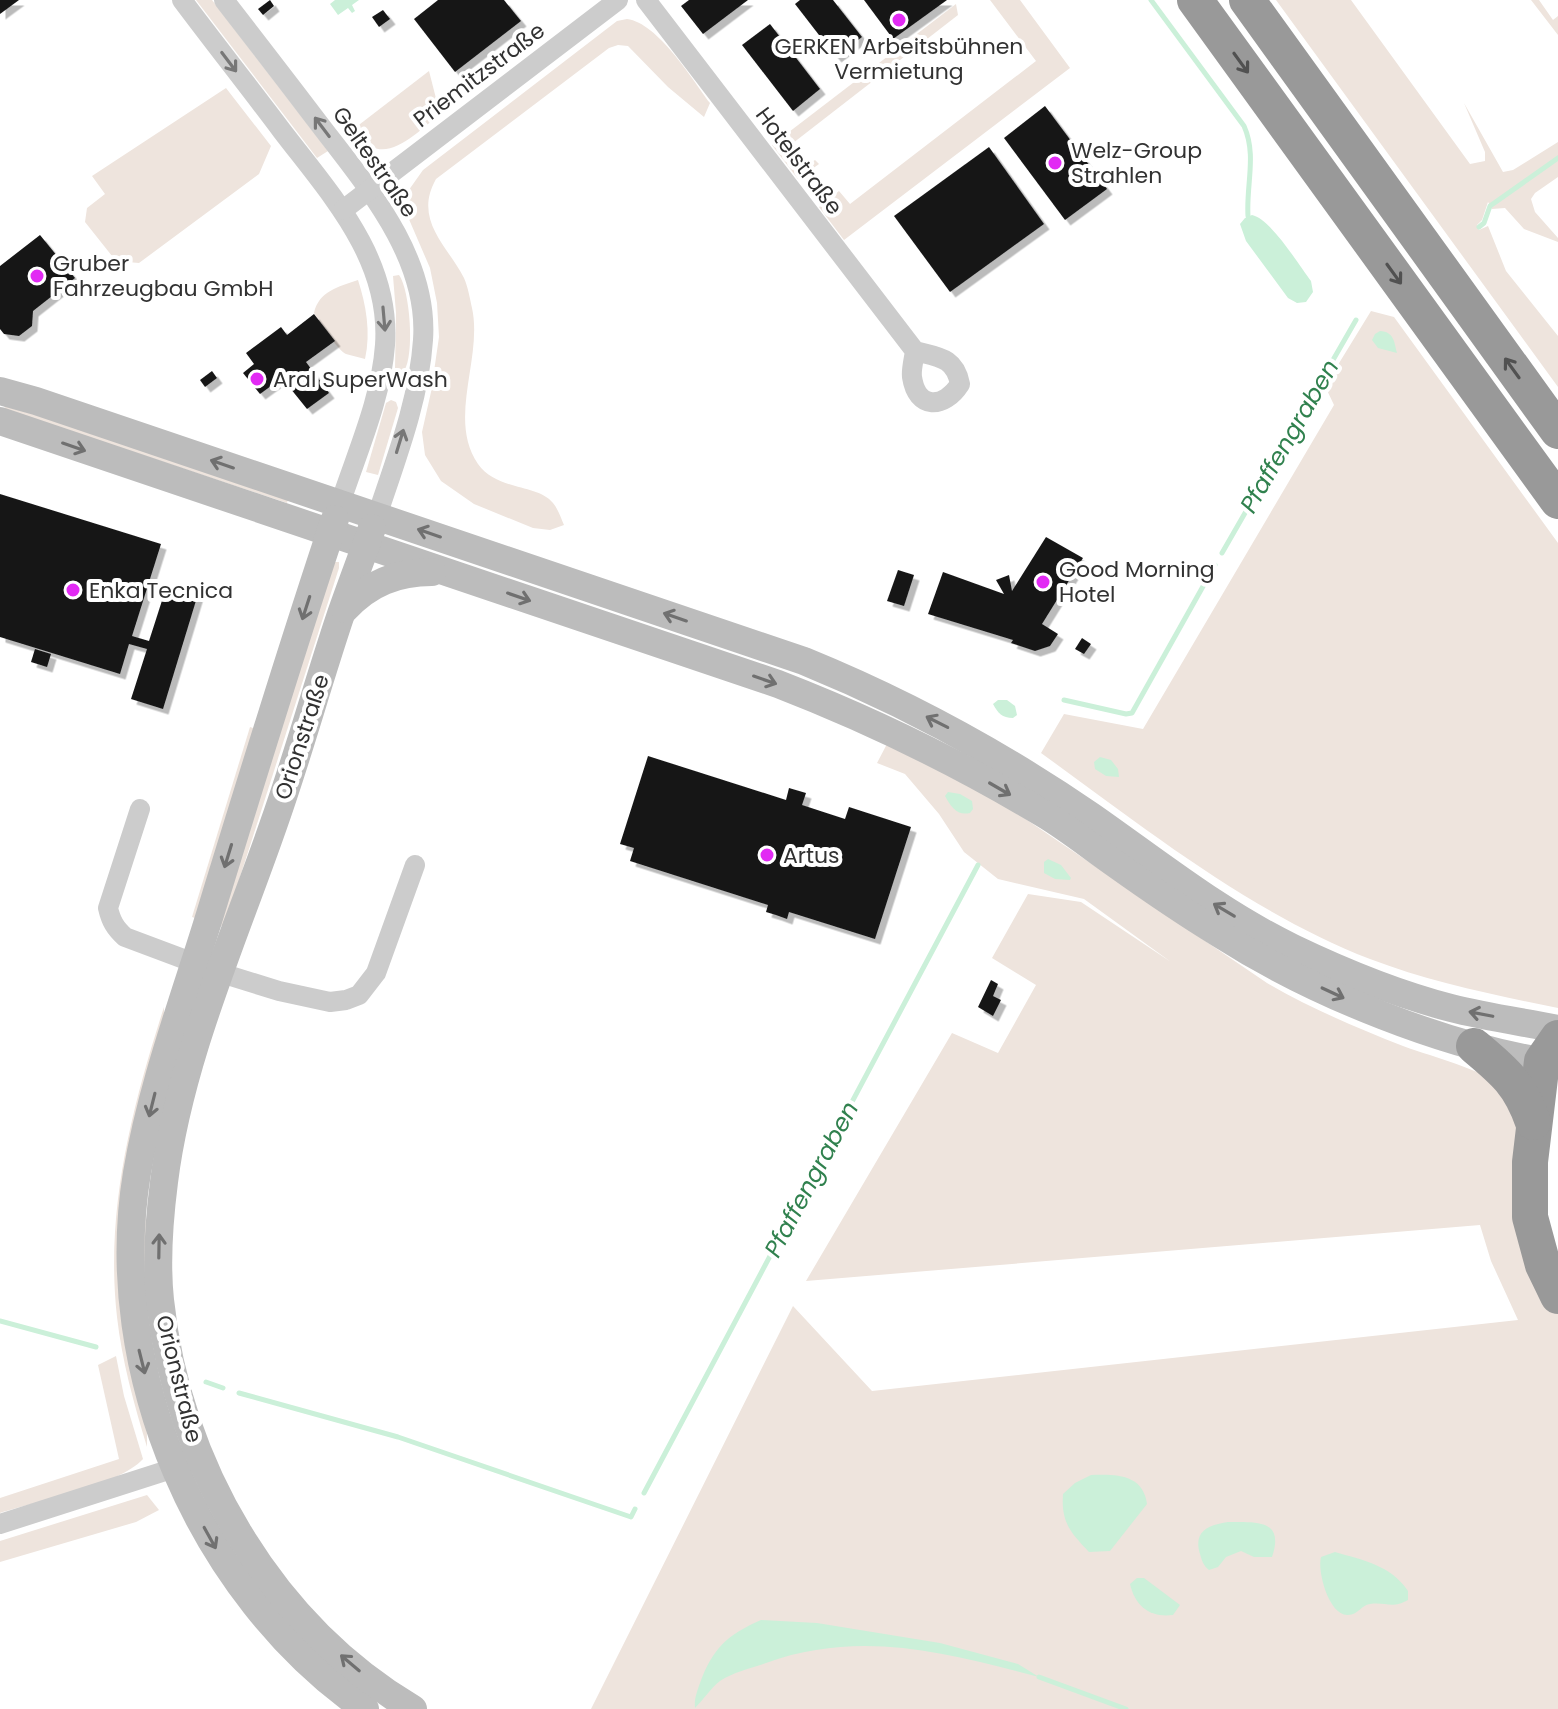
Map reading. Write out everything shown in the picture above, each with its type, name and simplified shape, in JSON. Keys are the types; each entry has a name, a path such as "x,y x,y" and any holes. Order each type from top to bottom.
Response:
{"highway":[{"path":"1195,0 1558,501"},
{"path":"1247,0 1558,431"},
{"path":"1474,1046 1506,1072 1546,1122 1554,1143 1553,1176 1558,1228"},
{"path":"1553,1054 1546,1122 1530,1162 1530,1217 1543,1265 1558,1296"}],"main road":[{"path":"0,391 804,661 879,692 956,731 1019,769 1223,909 1292,948 1376,984 1451,1008 1558,1029"},
{"path":"0,421 778,684 869,721 944,757 1048,816 1142,883 1263,960 1342,998 1474,1046 1553,1054"},
{"name":"Orionstraße","path":"208,968 340,504"},
{"name":"Orionstraße","path":"365,1709 323,1677 273,1624 219,1553 188,1464 139,1352 131,1268 137,1173 162,1065 274,825 342,612 377,516"},
{"path":"342,612 365,591 393,577 445,572"},
{"name":"Orionstraße","path":"188,1464 292,1607 337,1653 374,1684 413,1709"}],"street":[{"path":"182,0 343,210 371,260 384,310 385,342 372,410 340,504"},
{"name":"Geltestraße","path":"224,0 369,189 388,218 409,262 421,310 423,338 416,390 377,516"},
{"name":"Priemitzstraße","path":"343,210 618,0"},
{"name":"Hotelstraße","path":"646,0 915,351"},
{"path":"140,809 108,908 111,921 125,937 279,991 330,1002 359,995 376,973 415,865"},
{"path":"0,1524 188,1464"}],"shaded area":[{"path":"196,0 212,0 328,151 317,158"},
{"path":"335,0 359,0 352,5 355,11 352,13 348,8 338,15 330,4"},
{"path":"990,0 1020,0 1070,68 844,240 819,207 839,191 850,204 1036,61"},
{"path":"1276,0 1351,0 1470,164 1485,161 1485,152 1464,103 1503,172 1513,170 1558,142 1558,177 1531,199 1535,212 1558,238 1558,242 1524,229 1505,208 1492,209 1488,202 1477,225 1479,230 1488,226 1506,271 1558,336 1558,387"},
{"path":"1531,0 1539,0 1553,20 1558,16 1558,35"},
{"path":"956,4 958,15 784,150 799,171 815,160 819,164 798,179 772,145"},
{"path":"627,19 651,30 684,67 710,103 704,117 668,87 628,46 618,45 609,48 436,179 430,194 430,220 464,278 472,308 473,347 465,408 469,446 486,473 538,493 553,503 564,525 550,530 533,528 474,504 441,481 425,455 422,432 439,337 437,303 430,268 405,210 406,194 423,170 617,21"},
{"path":"429,71 440,114 417,133 399,145 381,149 372,147 351,131"},
{"path":"226,88 271,146 259,174 139,263 116,261 85,222 87,208 105,194 92,176"},
{"path":"1252,215 1276,233 1311,281 1313,292 1306,302 1297,303 1288,298 1246,241 1240,224"},
{"path":"399,275 406,294 410,338 407,363 404,371 399,372 395,369 393,276"},
{"path":"358,280 367,319 365,359 342,352 314,313 325,295"},
{"path":"1371,311 1394,317 1558,543 1558,1008 1416,975 1325,940 1240,893 1159,839 1041,753 1064,714 1143,729 1334,405 1325,386"},
{"path":"1380,331 1391,335 1397,353 1378,348 1372,340"},
{"path":"391,400 396,402 398,408 378,475 366,472 386,403"},
{"path":"2,404 289,496 287,503 7,410"},
{"path":"334,562 339,562 339,568 224,927 217,924"},
{"path":"998,700 1007,700 1015,706 1017,715 1013,718 1001,714 993,704"},
{"path":"250,727 256,729 198,919 192,917"},
{"path":"888,742 983,790 1283,992 1351,1025 1470,1069 1507,1088 1558,1304 1558,1709 591,1709 793,1306 872,1391 1518,1320 1491,1261 1480,1225 806,1281 952,1033 998,1053 1036,985 992,958 1028,894 1081,902 1171,962 1084,899 998,879 964,852 939,814 905,774 877,763"},
{"path":"1100,757 1111,760 1118,769 1119,777 1106,776 1095,769 1094,762"},
{"path":"948,792 972,801 970,813 955,810 945,796"},
{"path":"1048,859 1061,865 1070,880 1055,879 1044,873 1044,862"},
{"path":"164,1007 164,1020 145,1089 147,1447 119,1333 114,1277 115,1237 118,1198 132,1121"},
{"path":"116,1356 124,1396 143,1459 131,1469 97,1485 0,1513 0,1498 119,1459 98,1365"},
{"path":"1091,1475 1119,1476 1134,1481 1147,1504 1110,1551 1089,1552 1065,1519 1063,1494"},
{"path":"147,1495 159,1510 136,1522 0,1562 0,1541"},
{"path":"1228,1522 1258,1523 1271,1529 1275,1536 1272,1557 1254,1557 1241,1551 1226,1557 1218,1567 1209,1570 1200,1554 1199,1540 1204,1530"},
{"path":"1335,1552 1385,1569 1408,1591 1408,1600 1393,1605 1370,1604 1351,1615 1341,1613 1326,1592 1320,1564 1321,1557"},
{"path":"1137,1578 1144,1578 1180,1605 1173,1615 1157,1615 1140,1604 1130,1584"},
{"path":"761,1620 817,1623 940,1643 1018,1664 1039,1677 937,1653 870,1646 836,1647 801,1653 731,1675 720,1681 695,1708 700,1683 716,1652 730,1637"}],"building":[{"path":"0,0 19,0 0,14"},
{"path":"270,0 274,6 263,15 258,9"},
{"path":"438,0 504,0 521,21 455,72 414,19"},
{"path":"689,0 748,0 703,34 681,6"},
{"path":"800,0 833,0 862,37 836,57 795,4"},
{"name":"GERKEN Arbeitsbühnen Vermietung","path":"864,0 947,0 893,39"},
{"path":"383,10 390,19 379,27 372,17"},
{"path":"770,24 820,89 793,111 742,45"},
{"name":"Welz-Group Strahlen","path":"1045,106 1107,189 1065,220 1004,138"},
{"path":"989,147 1044,224 950,292 894,216"},
{"name":"Gruber Fahrzeugbau GmbH","path":"40,235 75,278 33,311 32,326 19,336 4,334 0,329 0,266"},
{"path":"314,314 335,341 306,362 329,393 307,409 282,378 260,394 243,373 254,364 246,353 281,327 287,335"},
{"path":"212,371 217,378 205,387 200,380"},
{"name":"Enka Tecnica","path":"0,494 161,544 132,636 149,641 167,585 198,594 163,709 131,699 147,649 129,644 120,674 0,637"},
{"name":"Good Morning Hotel","path":"1046,537 1083,558 1042,624 1058,634 1050,646 1035,651 1011,643 1013,640 928,614 943,572 1004,594 996,580 1009,575 1012,591"},
{"path":"898,570 914,575 904,606 887,601"},
{"path":"1082,638 1091,644 1084,654 1075,649"},
{"path":"35,649 51,654 47,667 31,662"},
{"name":"Artus","path":"648,756 786,800 789,788 806,793 802,805 845,819 849,807 911,827 875,939 789,912 787,919 766,912 768,905 630,861 634,848 620,844"},
{"path":"991,980 998,984 993,996 1001,1000 993,1016 978,1007"}],"waterway":[{"path":"1151,0 1244,126 1250,148 1248,216"},
{"name":"Pfaffengraben","path":"1479,227 1484,223 1490,206 1558,158"},
{"name":"Pfaffengraben","path":"1222,553 1356,320"},
{"name":"Pfaffengraben","path":"1064,700 1132,713 1215,565"},
{"name":"Pfaffengraben","path":"644,1493 978,865"},
{"name":"Pfaffengraben","path":"0,1321 96,1347"},
{"name":"Pfaffengraben","path":"206,1382 223,1388"},
{"name":"Pfaffengraben","path":"239,1393 398,1437 631,1517 635,1509"},
{"path":"1039,1677 1126,1709"}],"place":[{"name":"GERKEN Arbeitsbühnen Vermietung","path":"899,20"},
{"name":"Welz-Group Strahlen","path":"1055,163"},
{"name":"Gruber Fahrzeugbau GmbH","path":"37,276"},
{"name":"Aral SuperWash","path":"257,379"},
{"name":"Good Morning Hotel","path":"1043,582"},
{"name":"Enka Tecnica","path":"73,590"},
{"name":"Artus","path":"767,855"}]}
